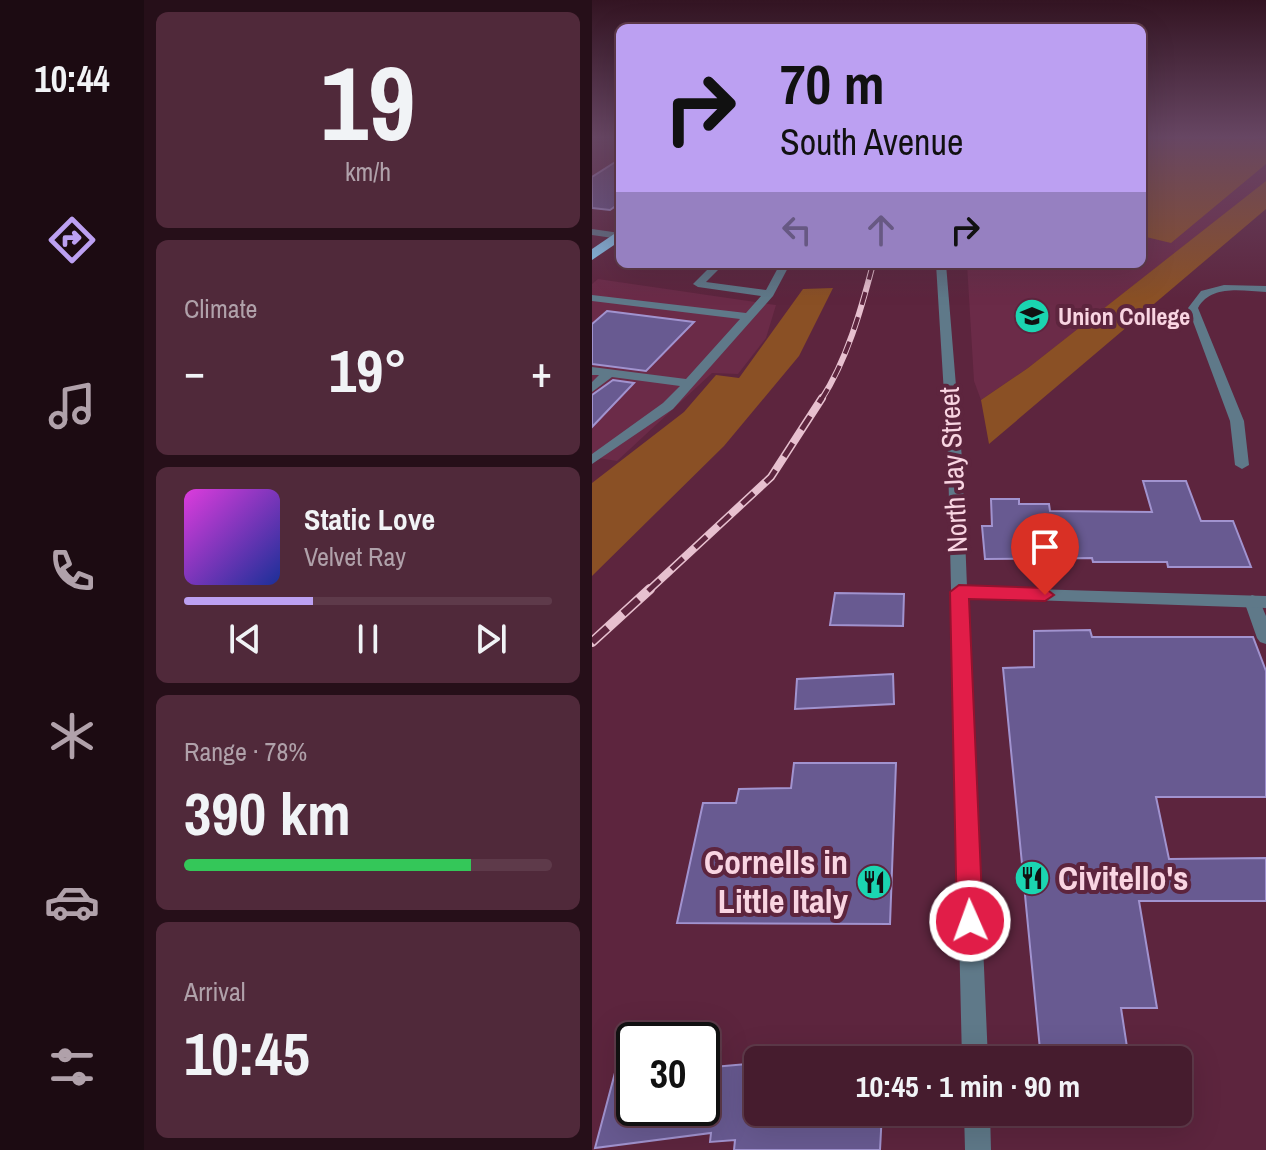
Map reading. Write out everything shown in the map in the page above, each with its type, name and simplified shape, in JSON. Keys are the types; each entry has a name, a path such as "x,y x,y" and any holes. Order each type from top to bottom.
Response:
{"highway":[{"path":"592,256 616,238"}],"street":[{"path":"592,232 616,236"},
{"path":"715,268 698,284 769,294"},
{"path":"592,460 668,406 769,294 783,268"},
{"name":"North Jay Street","path":"941,268 955,459 975,1046"},
{"path":"1242,465 1237,421 1193,308 1196,299 1209,291 1266,289"},
{"path":"593,299 748,317"},
{"path":"592,371 688,383"},
{"path":"592,388 609,373"},
{"path":"592,443 611,446"},
{"path":"959,592 1259,601 1266,638"},
{"path":"977,1126 978,1150"}],"shaded area":[{"name":"Union College","path":"1146,191 1266,191 1253,192 1028,368 981,400 974,381 967,268 1146,268"},
{"path":"1146,191 1234,191 1171,243 1146,237"},
{"path":"1254,191 1266,191 1266,209 989,444 981,400 1028,368"},
{"path":"598,279 776,305 766,338 738,374 712,373 617,461 592,457 592,284"},
{"path":"833,288 799,356 724,446 592,576 592,483 684,412 716,375 739,378 803,289"}],"building":[{"path":"592,191 616,191 616,206 610,210 592,208"},
{"path":"607,311 694,322 646,371 592,364 592,324"},
{"path":"613,380 634,383 592,427 592,395"},
{"path":"1143,481 1186,481 1201,521 1233,521 1251,567 1168,567 1167,562 1093,562 1092,558 985,559 982,526 992,526 991,499 1019,499 1019,504 1049,504 1050,511 1152,512"},
{"path":"835,593 904,594 903,626 830,625"},
{"path":"1090,630 1092,637 1253,637 1266,671 1266,797 1156,797 1169,859 1266,858 1266,901 1139,901 1157,1008 1121,1008 1127,1046 1040,1046 1003,668 1034,667 1034,631"},
{"path":"893,674 894,704 795,709 797,679"},
{"path":"794,763 896,763 890,924 677,923 703,803 736,803 739,789 791,788"},
{"path":"744,1064 744,1126 881,1126 880,1150 734,1150 735,1140 710,1142 711,1133 595,1148 616,1069 616,1126 720,1126 720,1066"}],"railway":[{"path":"821,400 846,352 872,268"},
{"path":"648,591 771,477 822,398"},
{"path":"592,642 650,589"}],"place":[{"name":"Union College","path":"1032,316"},
{"name":"Civitello's","path":"1032,878"},
{"name":"Cornells in Little Italy","path":"874,882"}],"route":[{"path":"970,921 959,592 1045,595"}]}
